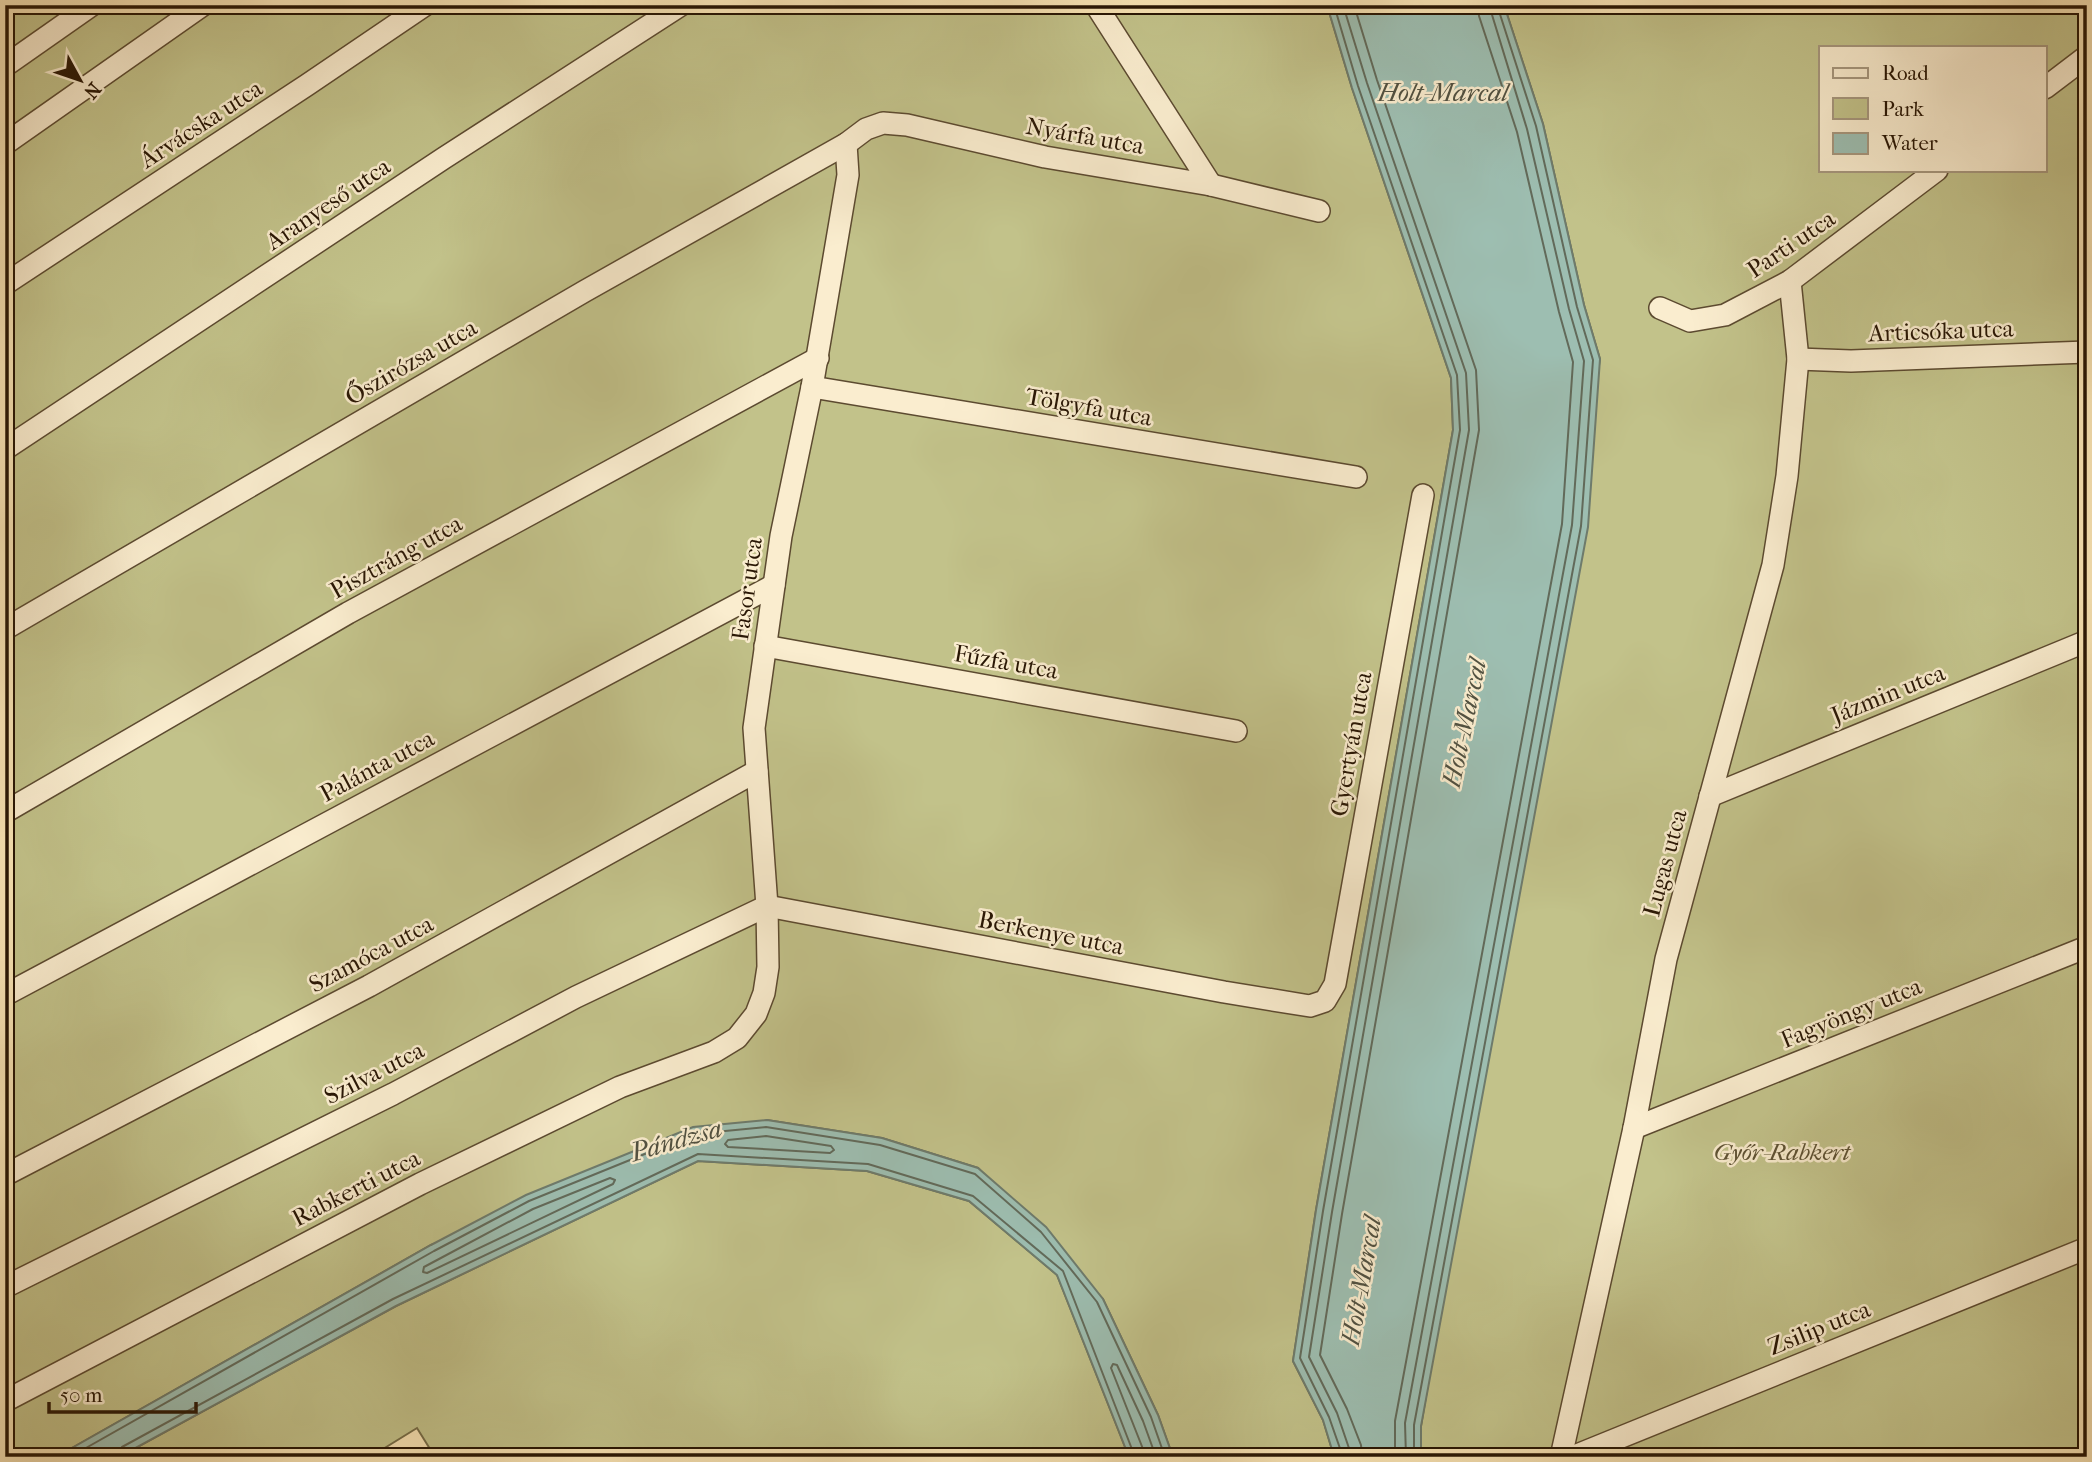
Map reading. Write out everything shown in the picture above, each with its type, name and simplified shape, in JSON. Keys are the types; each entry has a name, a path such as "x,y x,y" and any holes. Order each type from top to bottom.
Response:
{"street":[{"path":"5,66 92,5"},
{"path":"5,144 203,5"},
{"name":"Árvácska utca","path":"5,284 425,5"},
{"name":"Aranyeső utca","path":"5,449 444,158 681,5"},
{"path":"1096,5 1211,185"},
{"path":"2046,87 2087,56"},
{"name":"Nyárfa utca","path":"846,144 866,130 883,123 907,125 1045,157 1211,185 1319,211"},
{"name":"Fasor utca","path":"737,1038 756,1014 764,993 768,967 767,906 754,728 780,536 818,358 848,175 846,144"},
{"name":"Őszirózsa utca","path":"5,629 585,291 846,144"},
{"name":"Parti utca","path":"1660,308 1690,321 1725,315 1790,281 1934,172"},
{"name":"Lugas utca","path":"1561,1457 1634,1128 1666,959 1773,565 1787,476 1798,359 1790,281"},
{"name":"Articsóka utca","path":"1798,359 1852,360 2087,352"},
{"name":"Pisztráng utca","path":"5,812 348,613 818,358"},
{"name":"Tölgyfa utca","path":"812,387 1356,477"},
{"name":"Gyertyán utca","path":"1325,1001 1335,984 1423,495"},
{"name":"Palánta utca","path":"5,995 774,585"},
{"name":"Jázmin utca","path":"1710,796 2087,641"},
{"name":"Fűzfa utca","path":"765,646 1236,731"},
{"name":"Szamóca utca","path":"5,1175 369,986 757,771"},
{"name":"Berkenye utca","path":"767,906 1224,992 1310,1006 1325,1001"},
{"name":"Szilva utca","path":"5,1287 393,1094 576,997 767,906"},
{"name":"Fagyöngy utca","path":"1634,1128 2087,947"},
{"name":"Rabkerti utca","path":"5,1401 420,1184 620,1087 714,1052 737,1038"},
{"name":"Zsilip utca","path":"1572,1457 2087,1248"}],"green space":[{"path":"5,5 1327,5 1352,88 1451,378 1453,430 1316,1210 1293,1361 1323,1420 1333,1453 1347,1457 1173,1457 1158,1415 1103,1299 978,1168 882,1138 767,1120 431,1245 56,1457 5,1457"},
{"name":"Győr-Rabkert","path":"1504,5 2087,5 2087,1457 1419,1457 1421,1426 1600,359 1584,305 1543,124"},
{"path":"698,1161 867,1171 969,1201 1057,1275 1129,1457 435,1457 417,1428 370,1457 119,1457 396,1306"}],"water":[{"name":"Holt-Marcal","path":"1327,5 1504,5 1543,124 1584,305 1600,359 1588,527 1421,1426 1419,1457 1347,1457 1333,1453 1323,1420 1293,1361 1316,1210 1453,430 1451,378 1352,88"},
{"name":"Pándzsa","path":"767,1120 882,1138 978,1168 1046,1227 1103,1299 1158,1415 1173,1457 1129,1457 1057,1275 969,1201 867,1171 698,1161 396,1306 119,1457 56,1457 431,1245 526,1195 693,1127"}]}
